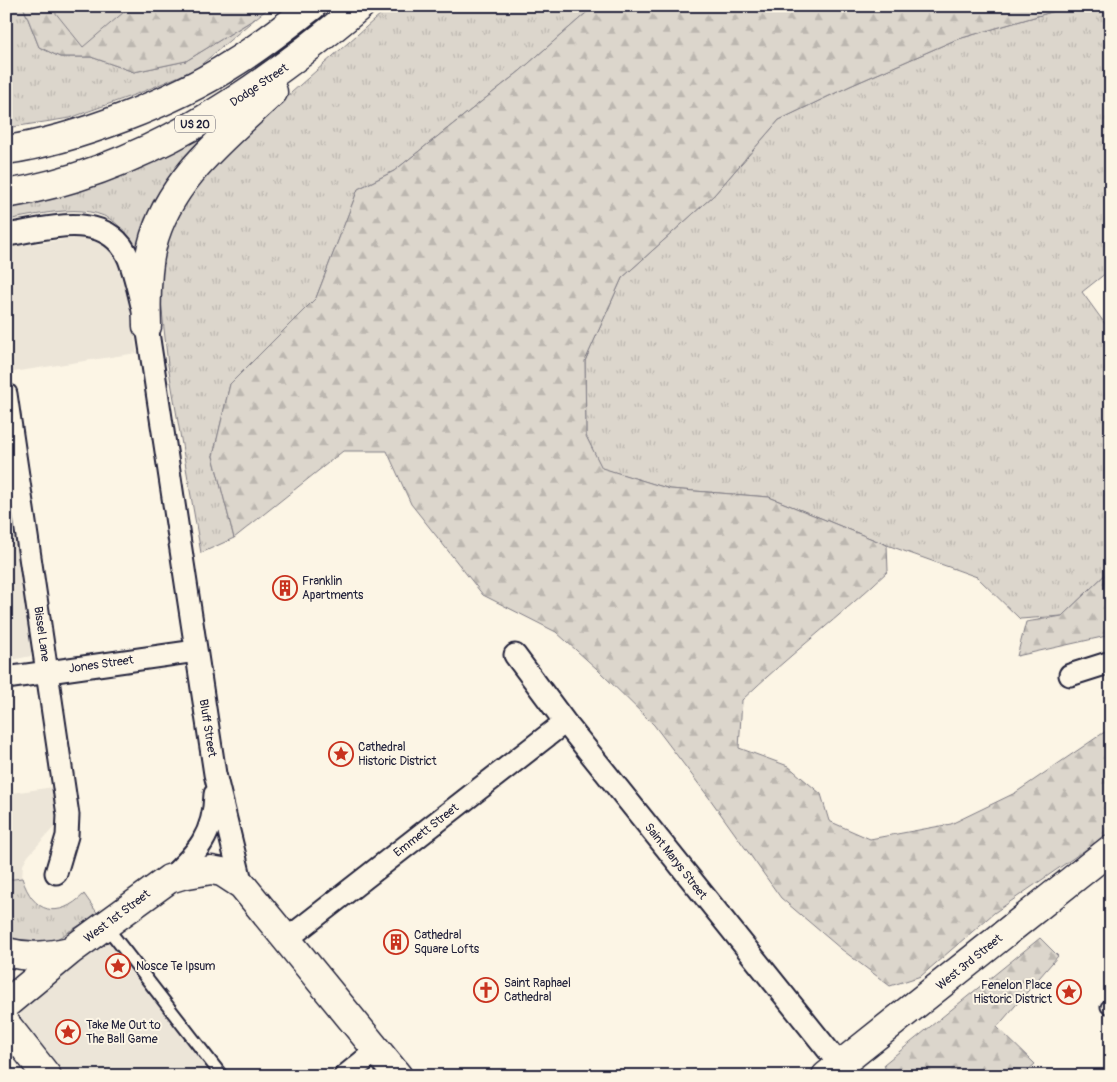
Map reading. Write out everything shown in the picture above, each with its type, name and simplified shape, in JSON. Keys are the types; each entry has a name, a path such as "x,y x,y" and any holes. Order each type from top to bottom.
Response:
{"main road":[{"path":"6,150 75,133 150,107 231,66 312,6"},
{"name":"Dodge Street","path":"6,194 64,181 103,168 155,145 238,100 300,57 360,6"},
{"path":"147,326 146,290 152,246 163,216 177,190 191,171 366,6"},
{"name":"West 3rd Street","path":"833,1070 1111,849"},
{"name":"West 1st Street","path":"6,1004 70,951 169,879 182,874 211,870 222,872 242,885"},
{"name":"Bluff Street","path":"242,885 398,1076"},
{"path":"6,952 31,956 47,956 70,951"},
{"path":"6,1024 48,1076"}],"street":[{"name":"Bluff Street","path":"6,235 79,225 92,226 106,232 124,250 129,260 147,326 215,774 242,885"},
{"name":"Bissel Lane","path":"6,394 68,814 67,836 56,873"},
{"name":"Jones Street","path":"6,678 196,651"},
{"name":"Saint Marys Street","path":"516,655 565,722 833,1070"},
{"path":"1070,675 1111,662"},
{"name":"Emmett Street","path":"287,939 565,722"},
{"path":"169,879 196,854 206,837 212,822 215,774"},
{"path":"345,1076 377,1050"}],"lane":[{"path":"106,925 222,1076"}],"shaded area":[{"path":"90,236 104,240 118,254 128,286 137,353 6,373 6,248"},
{"path":"6,464 33,651 31,656 6,661"},
{"path":"53,787 58,814 55,826 28,856 23,865 22,878 6,880 6,794"},
{"path":"112,933 222,1076 67,1076 26,1025 21,1018 19,1007"}],"green space":[{"path":"6,6 23,6 39,47 60,57 91,57 134,72 186,61 256,18 196,69 142,92 70,118 6,128"},
{"path":"23,6 271,6 256,18 186,61 134,72 91,57 60,57 39,47"},
{"path":"50,6 131,6 83,47"},
{"path":"390,6 594,6 520,71 394,171 358,189 316,298 230,384 213,456 234,538 201,553 168,365 158,274 174,214 218,157"},
{"path":"594,6 1072,6 955,40 850,86 779,120 714,195 622,278 585,361 586,436 602,468 670,489 769,497 887,545 888,571 742,700 739,748 788,766 821,794 829,821 870,839 951,824 1015,793 1106,731 1111,733 1111,832 994,913 921,976 890,986 841,949 781,898 654,725 597,669 556,632 483,595 411,504 387,451 343,451 234,538 213,456 230,384 316,298 358,189 394,171 520,71"},
{"path":"1072,6 1111,6 1111,269 1082,292 1111,332 1111,569 1062,616 1020,619 977,577 887,545 769,497 670,489 601,468 586,436 585,361 622,278 714,195 779,120 850,86 955,40"},
{"path":"219,128 138,254 121,228 110,219 96,213 82,211 50,212 6,220 6,206 121,173 175,151"},
{"path":"1111,569 1111,635 1017,656 1026,622 1062,616"},
{"path":"22,878 33,899 47,909 56,910 65,907 84,894 98,914 47,945 6,942 6,880"},
{"path":"1040,938 1058,956 997,1027 1035,1064 1021,1076 887,1076 884,1064"}],"place":[{"name":"Franklin Apartments","path":"285,588"},
{"name":"Cathedral Historic District","path":"341,754"},
{"name":"Cathedral Square Lofts","path":"396,942"},
{"name":"Nosce Te Ipsum","path":"118,966"},
{"name":"Saint Raphael Cathedral","path":"486,990"},
{"name":"Fenelon Place Historic District","path":"1069,992"},
{"name":"Take Me Out to The Ball Game","path":"68,1032"}]}
